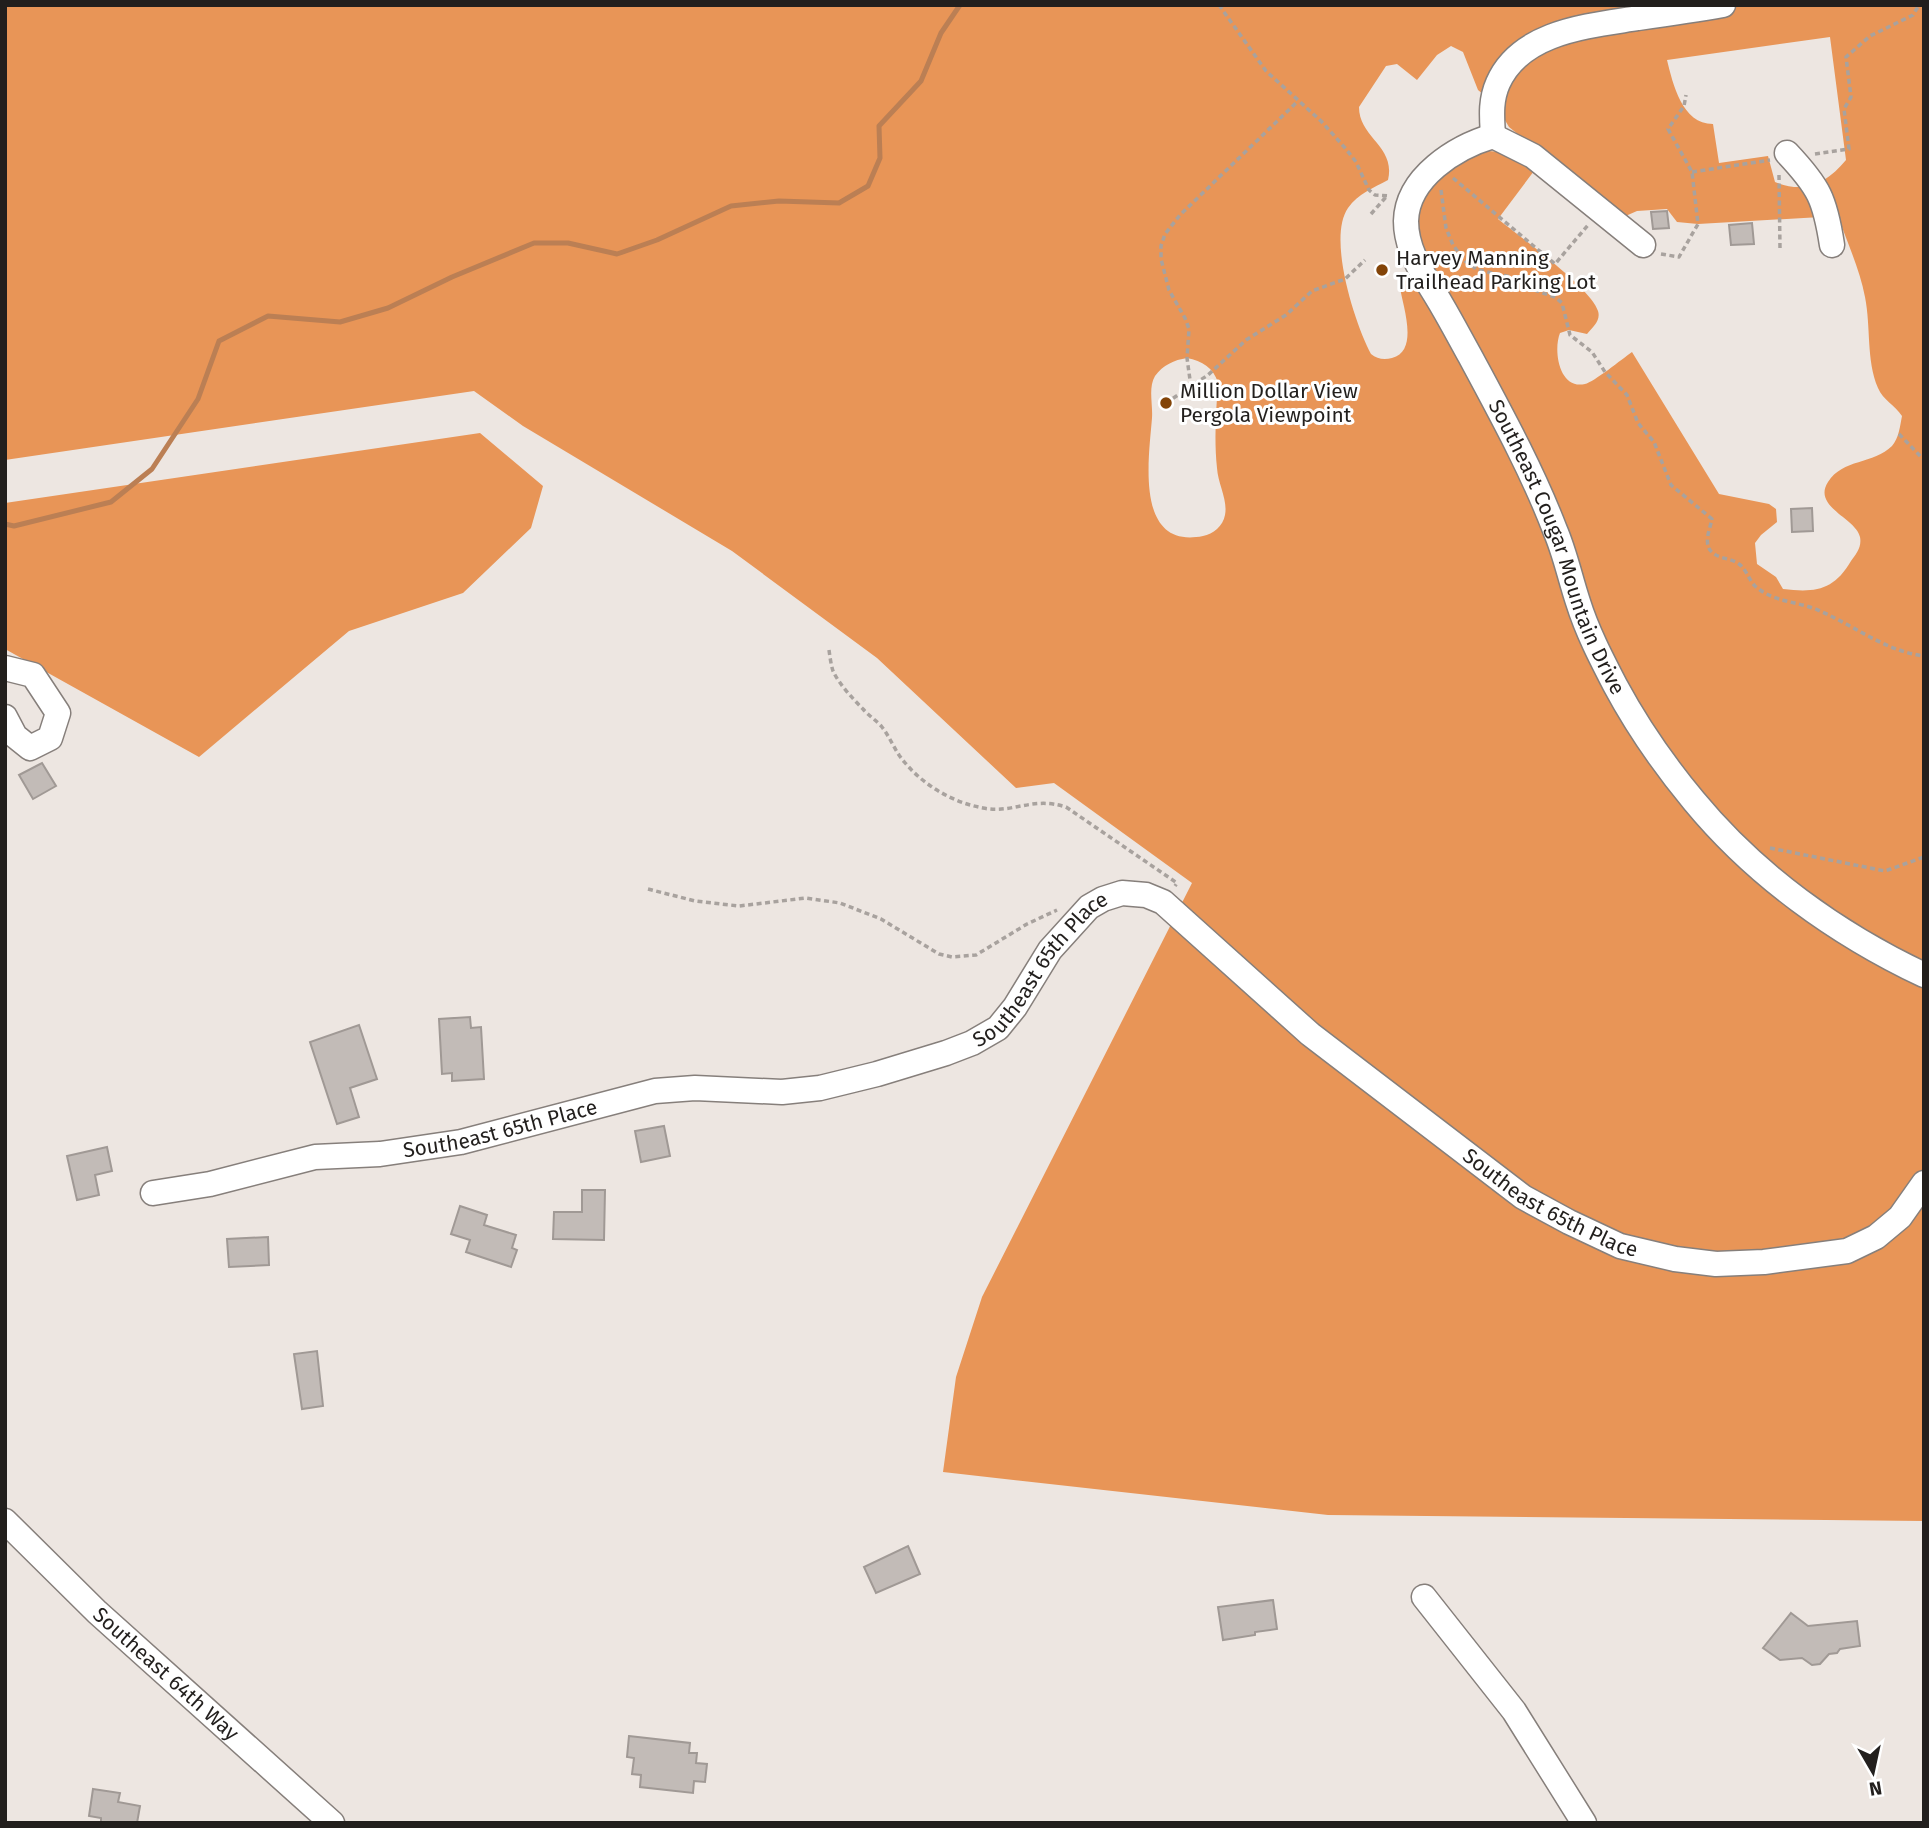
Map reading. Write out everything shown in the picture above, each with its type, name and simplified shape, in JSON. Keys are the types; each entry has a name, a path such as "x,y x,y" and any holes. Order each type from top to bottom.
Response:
{"street":[{"path":"1643,245 1533,156 1493,136 1491,111 1498,82 1514,61 1537,44 1574,28 1723,5"},
{"name":"Southeast Cougar Mountain Drive","path":"1493,136 1459,150 1438,165 1420,184 1407,209 1406,224 1414,258 1494,402 1546,507 1587,628 1617,689 1639,725 1693,800 1726,836 1766,873 1848,933 1892,960 1924,975"},
{"path":"1787,153 1802,169 1824,202 1832,245"},
{"path":"5,668 33,675 58,713 50,738 30,748 15,736 5,717"},
{"name":"Southeast 65th Place","path":"153,1193 210,1184 315,1157 380,1154 461,1142 655,1091 695,1088 782,1092 820,1088 946,1053 972,1043 998,1028 1015,1007 1050,950 1089,907 1122,893 1146,895 1163,902 1310,1034 1523,1197 1620,1246 1675,1259 1716,1264 1776,1261 1847,1251 1875,1237 1900,1217 1924,1183"},
{"name":"Southeast 64th Way","path":"5,1521 97,1612 332,1823"},
{"path":"1424,1597 1514,1711 1584,1823"}],"path":[{"path":"1219,5 1266,71 1321,121 1346,149 1375,195 1387,196 1437,181 1449,237 1470,266 1487,273 1511,277 1534,290 1555,297 1562,303 1570,335 1592,352 1605,372 1626,395 1638,423 1654,442 1671,485 1712,519 1707,538 1709,549 1717,556 1740,564 1756,586 1782,601 1818,610 1908,654 1924,656"},
{"path":"1846,57 1870,36 1913,15 1919,5"},
{"path":"1679,257 1698,224 1692,172 1668,129 1684,106 1686,95"},
{"path":"1191,387 1186,358 1189,329 1169,290 1163,271 1161,246 1165,233 1180,215 1298,101"},
{"path":"1438,165 1555,264 1601,210"},
{"path":"1371,214 1387,196"},
{"path":"1779,197 1780,249"},
{"path":"1166,402 1213,371 1246,340 1286,315 1312,291 1345,279 1365,260"},
{"path":"1899,434 1924,460"},
{"path":"829,650 834,671 861,708 882,728 900,757 918,777 962,803 985,809 1051,802 1066,807 1177,883 1163,902"},
{"path":"1769,848 1885,871 1924,857"},
{"path":"648,889 695,901 739,906 806,898 840,903 881,919 928,949 952,957 976,955 1027,924 1062,908"}],"shaded area":[{"path":"5,5 1924,5 1924,1521 1328,1515 943,1472 956,1377 982,1297 1192,883 1054,783 1016,788 877,658 732,551 523,426 474,391 5,460","holes":["1830,37 1846,160 1823,181 1805,187 1775,182 1768,156 1719,163 1713,124 1702,122 1686,110 1676,91 1667,60","1451,46 1463,52 1478,90 1496,105 1509,127 1621,218 1637,211 1667,209 1677,222 1698,224 1838,216 1863,287 1874,377 1880,392 1902,416 1898,436 1892,446 1885,452 1841,469 1828,482 1825,491 1830,505 1857,530 1860,537 1858,550 1845,571 1831,584 1815,590 1783,589 1776,577 1757,564 1755,543 1777,522 1776,509 1769,504 1719,494 1632,352 1585,384 1576,384 1564,375 1557,349 1560,333 1569,330 1587,334 1597,320 1598,311 1593,301 1569,276 1498,219 1537,167 1509,155 1486,151 1464,158 1433,185 1421,205 1419,217 1420,271 1400,287 1407,326 1405,346 1400,354 1392,358 1381,359 1371,354 1351,303 1340,239 1342,222 1348,208 1361,195 1388,180 1389,168 1382,150 1365,127 1359,107 1386,66 1397,64 1417,80 1437,55","1182,359 1192,359 1207,366 1218,383 1216,458 1226,509 1220,526 1203,536 1181,537 1166,529 1156,515 1150,497 1152,386 1155,376 1162,369"]},
{"path":"480,433 543,486 531,528 463,593 349,631 199,757 5,649 5,503"}],"building":[{"path":"1667,211 1669,228 1653,229 1651,212"},
{"path":"1752,223 1754,244 1731,245 1729,225"},
{"path":"1812,508 1813,531 1792,532 1791,509"},
{"path":"42,763 56,786 33,799 19,775"},
{"path":"470,1017 471,1028 481,1027 484,1079 452,1081 452,1073 442,1074 439,1019"},
{"path":"359,1025 377,1079 350,1088 359,1117 337,1124 310,1042"},
{"path":"664,1126 670,1156 641,1162 635,1131"},
{"path":"107,1147 112,1171 95,1175 99,1195 77,1200 67,1156"},
{"path":"582,1190 605,1190 604,1240 553,1239 554,1212 582,1212"},
{"path":"460,1206 487,1215 484,1225 516,1235 512,1248 517,1250 511,1267 466,1252 470,1240 451,1234"},
{"path":"268,1237 269,1265 229,1267 227,1239"},
{"path":"317,1351 323,1406 302,1409 294,1354"},
{"path":"908,1546 920,1574 876,1593 864,1567"},
{"path":"1273,1600 1277,1629 1223,1640 1218,1607"},
{"path":"1791,1613 1808,1626 1857,1621 1860,1646 1840,1649 1837,1653 1829,1654 1820,1664 1812,1665 1802,1658 1780,1660 1763,1648"},
{"path":"629,1736 690,1743 689,1753 697,1753 696,1763 707,1764 705,1782 694,1781 693,1793 640,1787 641,1775 632,1774 634,1758 627,1757"},
{"path":"93,1789 120,1793 118,1802 140,1806 137,1823 101,1823 101,1818 89,1816"}],"waterway":[{"path":"5,524 14,526 111,502 152,469 198,399 219,341 268,316 340,322 388,308 452,277 534,243 568,243 617,254 657,240 731,206 779,201 839,203 868,186 880,158 879,126 921,81 941,33 960,5"}],"place":[{"name":"Harvey Manning Trailhead Parking Lot","path":"1382,270"},
{"name":"Million Dollar View Pergola Viewpoint","path":"1166,403"}]}
